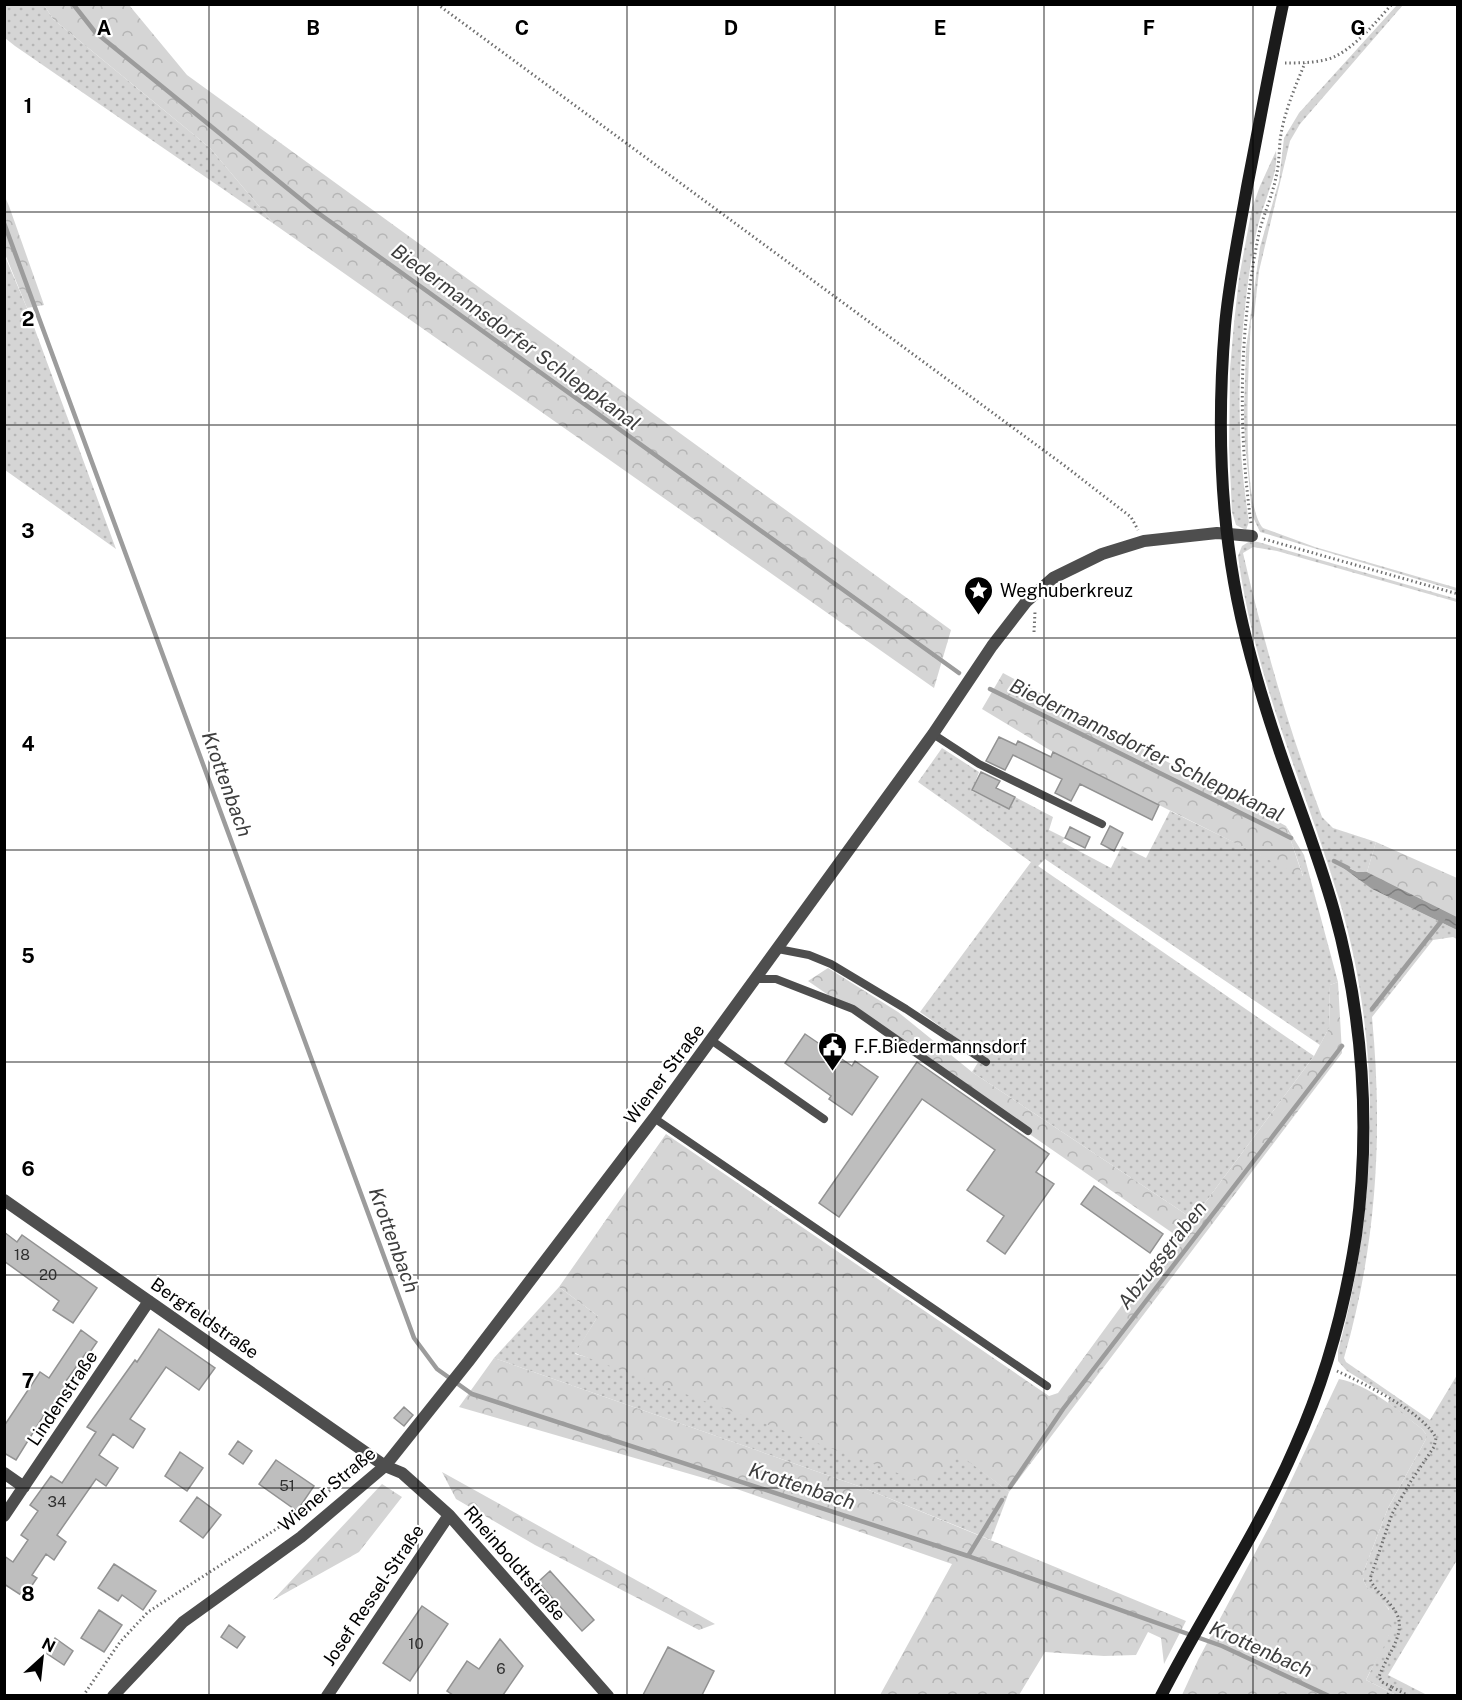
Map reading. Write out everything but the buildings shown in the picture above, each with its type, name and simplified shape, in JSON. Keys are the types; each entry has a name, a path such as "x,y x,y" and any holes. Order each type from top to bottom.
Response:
{"main road":[{"path":"1161,1695 1258,1520 1294,1449 1325,1366 1346,1288 1356,1232 1362,1172 1364,1114 1360,1051 1351,985 1335,913 1251,662 1234,583 1227,533 1220,443 1225,322 1240,228 1283,4"}],"street":[{"name":"Wiener Straße","path":"113,1695 183,1622 301,1537 385,1466 468,1362 654,1118 757,979 933,734 992,646 1026,602 1053,578 1102,554 1144,541 1227,533 1252,536"},
{"name":"Bergfeldstraße","path":"4,1200 385,1466"},
{"name":"Lindenstraße","path":"4,1516 149,1301"},
{"name":"Rheinboldtstraße","path":"385,1466 402,1473 449,1515 608,1695"},
{"path":"4,1473 24,1487"},
{"name":"Josef Ressel-Straße","path":"327,1695 449,1515"}],"lane":[{"path":"933,734 979,764 1102,824"},
{"path":"778,949 810,955 831,964 906,1009 986,1062"},
{"path":"757,979 776,979 853,1010 1028,1131"},
{"path":"711,1040 824,1119"},
{"path":"654,1118 1047,1386"}],"path":[{"path":"437,4 1065,466 1131,517 1144,541"},
{"path":"1271,62 1305,63 1336,57 1366,33 1392,4"},
{"path":"1305,63 1294,88 1280,140 1276,178 1256,248 1246,321 1241,416 1252,536 1458,594"},
{"path":"1325,1366 1364,1384 1402,1407 1431,1428 1436,1438 1434,1447 1392,1514 1370,1579 1373,1586 1395,1610 1400,1622 1400,1631 1379,1677 1382,1682 1409,1695"},
{"path":"83,1695 120,1642 148,1612 281,1526 355,1472"},
{"path":"1387,1695 1392,1687"}],"green space":[{"path":"4,5 44,5 53,19 210,148 274,224 5,38"},
{"path":"44,5 129,5 187,75 951,630 934,688 274,224 210,148 53,19"},
{"path":"1397,5 1403,5 1300,124 1290,141 1259,271 1254,316 1251,320 1248,428 1251,490 1256,513 1263,528 1315,547 1457,588 1457,591 1260,532 1253,517 1251,503 1245,443 1246,349 1260,247 1279,181 1284,138 1299,113"},
{"path":"1276,151 1274,176 1260,218 1253,249 1241,351 1241,454 1249,522 1246,530 1236,525 1232,512 1229,448 1230,369 1239,278 1252,208"},
{"path":"5,197 44,305 27,308 5,254"},
{"path":"4,254 27,308 116,549 5,470"},
{"path":"1250,541 1457,599 1457,602 1277,551 1253,547 1243,553 1278,686 1322,817 1333,828 1376,842 1367,872 1357,872 1344,865 1372,889 1457,930 1457,939 1453,937 1433,940 1372,1017 1377,1104 1374,1189 1364,1273 1344,1358 1346,1362 1430,1420 1457,1375 1457,1560 1388,1675 1427,1695 1396,1695 1366,1680 1389,1634 1389,1609 1365,1584 1363,1573 1388,1508 1426,1439 1426,1434 1388,1403 1390,1397 1347,1371 1338,1361 1338,1351 1361,1239 1367,1182 1370,1125 1369,1068 1363,1011 1353,955 1339,899 1281,730 1245,601 1238,556 1242,546"},
{"path":"1003,673 1286,826 1303,877 1053,752 982,709"},
{"path":"942,748 979,772 972,791 1009,809 1015,797 1053,817 1049,830 1065,838 1062,842 1111,868 1122,846 1146,858 1170,811 1303,876 1286,826 1304,855 1338,982 1330,985 1329,1028 1320,1045 1045,859 1038,866 1314,1056 1193,1219 972,1072 982,1056 920,1012 1031,862 918,782"},
{"path":"1376,842 1457,878 1457,917 1367,872"},
{"path":"828,968 898,1012 972,1072 1193,1219 1314,1056 1329,1028 1330,985 1338,982 1342,1053 1009,1492 960,1455 927,1484 575,1353 598,1316 559,1287 666,1134 1049,1396 1058,1393 1174,1234 808,981"},
{"path":"559,1287 598,1316 575,1354 960,1454 1009,1492 991,1540 864,1488 494,1358"},
{"path":"494,1358 864,1488 1186,1621 1164,1664 1161,1638 1148,1632 1136,1655 1104,1656 1045,1652 1019,1695 880,1695 952,1564 714,1481 459,1407"},
{"path":"1339,1379 1361,1387 1383,1399 1426,1434 1426,1439 1388,1508 1363,1573 1366,1586 1386,1606 1392,1619 1386,1642 1366,1680 1396,1695 1182,1695 1198,1660 1271,1523"},
{"path":"442,1472 715,1624 699,1630 535,1545 456,1499"},
{"path":"382,1484 402,1497 359,1552 273,1600"}],"water":[{"path":"1343,865 1357,872 1367,872 1457,917 1457,930 1372,889 1342,867"}],"waterway":[{"name":"Biedermannsdorfer Schleppkanal","path":"73,4 95,32 314,210 959,673"},
{"name":"Krottenbach","path":"4,223 414,1338 437,1369 472,1394 968,1556 1222,1646 1329,1696"},
{"name":"Biedermannsdorfer Schleppkanal","path":"990,689 1291,838"},
{"name":"Biedermannsdorfer Schleppkanal","path":"1334,861 1348,868"},
{"name":"Abzugsgraben","path":"1372,1009 1443,919"},
{"name":"Abzugsgraben","path":"1010,1487 1063,1409 1342,1046"},
{"name":"Abzugsgraben","path":"968,1556 1002,1500"}],"place":[{"name":"Weghuberkreuz","path":"979,616"},
{"name":"F.F.Biedermannsdorf","path":"833,1072"}]}
